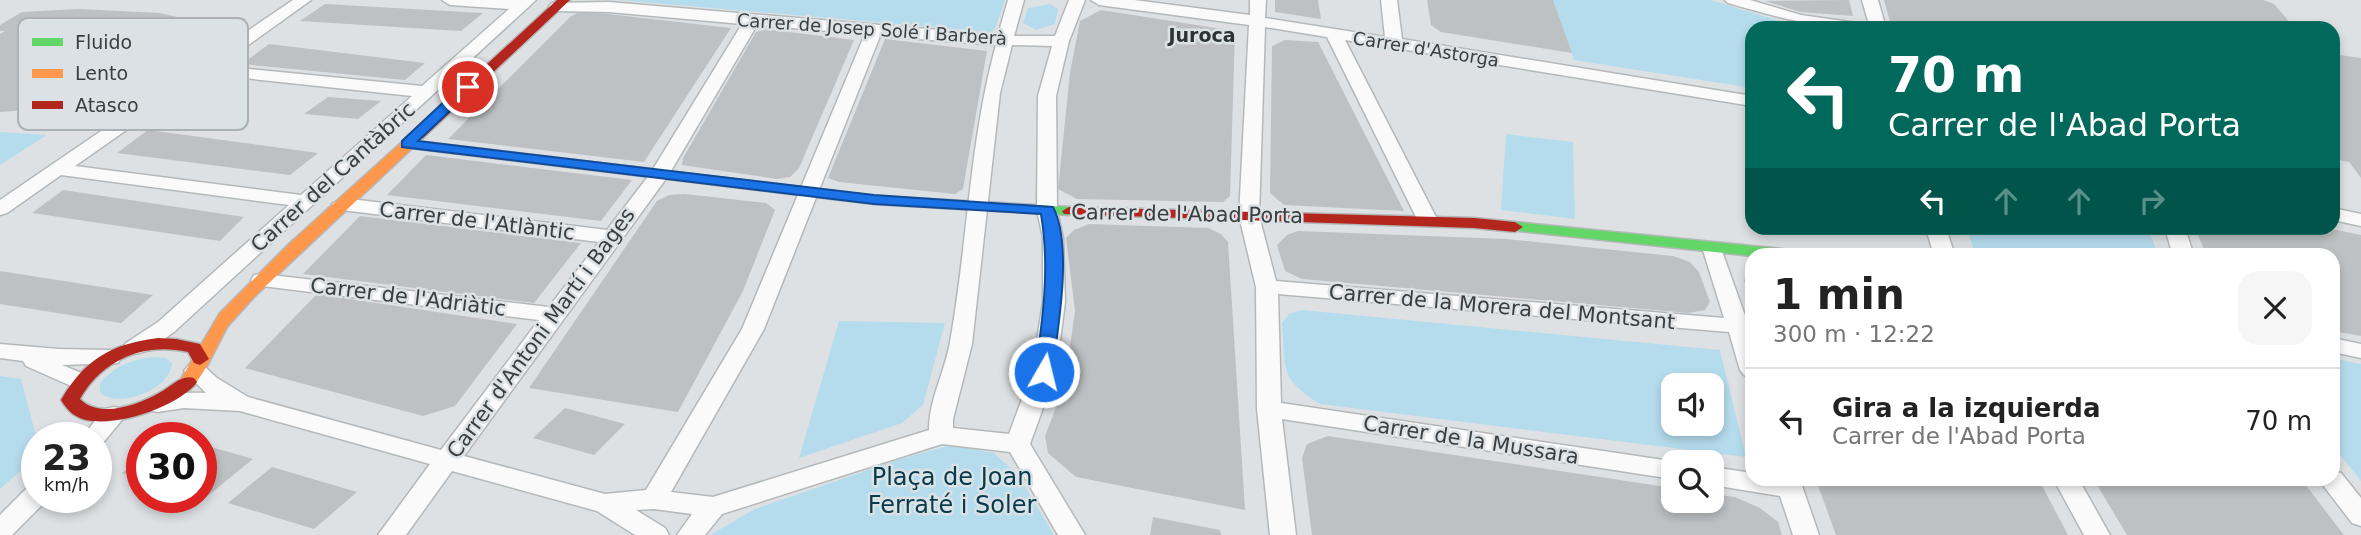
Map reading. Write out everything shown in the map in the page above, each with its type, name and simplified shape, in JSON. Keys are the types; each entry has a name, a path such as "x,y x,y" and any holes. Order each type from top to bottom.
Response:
{"street":[{"path":"248,38 303,0"},
{"path":"450,0 525,3"},
{"path":"941,435 946,394 961,344 991,93 1016,0"},
{"path":"1018,444 1044,372 1054,303 1053,238 1047,210 1047,96 1061,41 1077,0"},
{"name":"Carrer d'Astorga","path":"1099,0 1257,10 1333,33 1745,100"},
{"path":"1389,0 1394,43"},
{"path":"1732,0 1813,21"},
{"path":"1870,0 1876,21"},
{"name":"Carrer del Cantàbric","path":"134,348 166,327 525,3"},
{"name":"Carrer del Cantàbric","path":"198,365 218,327 262,280 561,3"},
{"name":"Carrer de Josep Solé i Barberà","path":"561,3 1004,41 1061,41"},
{"path":"1257,10 1249,216 1267,287 1269,410 1283,535"},
{"name":"Carrer d'Antoni Martí i Bages","path":"391,535 658,176 752,20"},
{"path":"654,499 752,329 874,31"},
{"path":"1333,33 1428,221"},
{"path":"248,74 426,92"},
{"path":"0,209 114,130"},
{"name":"Carrer de l'Abad Porta","path":"407,144 658,176 978,207 1428,221 1745,250"},
{"path":"57,169 305,201"},
{"name":"Carrer de l'Atlàntic","path":"342,204 611,237"},
{"path":"2340,216 2361,220"},
{"path":"1712,247 1745,349"},
{"name":"Carrer de l'Adriàtic","path":"262,280 554,314"},
{"name":"Carrer de la Morera del Montsant","path":"1267,287 1737,326"},
{"path":"240,403 209,384 198,365 194,348 179,343 134,348 110,358 78,381 70,400 72,406 88,414 114,415 148,405 184,400 240,403 605,504 656,535"},
{"path":"2340,346 2361,351"},
{"path":"9,352 110,358"},
{"path":"9,352 78,381"},
{"path":"148,405 181,387 198,365"},
{"name":"Carrer de la Mussara","path":"1269,410 1661,468"},
{"path":"108,422 114,415"},
{"path":"605,504 654,499 713,507 941,435 1018,444"},
{"path":"1018,444 1072,535"},
{"path":"1724,477 1745,479"},
{"path":"1790,486 1806,535"},
{"path":"2069,486 2096,535"},
{"path":"2337,486 2361,516"},
{"path":"690,535 713,507"},
{"path":"0,531 21,510"}],"green space":[{"path":"619,0 1005,0 995,29 991,32"},
{"path":"1553,0 1711,0 1781,21 1745,21 1745,87 1574,60"},
{"path":"1050,4 1058,9 1055,24 1036,30 1023,23 1028,8"},
{"path":"0,132 47,135 0,165"},
{"path":"1506,134 1573,142 1575,219 1501,210"},
{"path":"1969,235 2151,235 2155,248 1973,248"},
{"path":"1302,310 1720,350 1745,457 1724,454 1724,450 1690,450 1320,404 1297,387 1285,362 1282,323 1289,314"},
{"path":"839,321 945,323 923,405 902,423 799,458"},
{"path":"153,357 166,358 172,363 163,381 154,388 143,394 120,399 100,393 100,384 117,369 131,362"},
{"path":"2340,360 2361,364 2361,481 2340,455"},
{"path":"0,376 21,379 32,422 21,422 21,470 0,489"},
{"name":"Plaça de Joan Ferraté i Soler","path":"951,445 994,453 1018,475 1054,535 710,535 755,509 897,460"}],"building":[{"path":"1275,0 1318,0 1321,19 1275,12"},
{"path":"1427,0 1553,0 1572,53 1441,32 1431,25"},
{"path":"1849,0 1853,16 1800,12 1765,1"},
{"path":"1884,0 2263,0 2274,4 2289,21 1890,21"},
{"path":"325,4 483,13 461,31 300,21"},
{"path":"78,9 160,13 182,18 18,18 18,111 0,112 0,34 5,31 0,31 0,25 22,12"},
{"path":"1101,10 1235,31 1230,196 1223,202 1077,199 1058,189 1070,73 1080,21"},
{"path":"590,12 731,28 644,162 448,139 570,17 577,13"},
{"path":"765,29 854,40 799,168 790,177 777,179 682,165 683,158 756,32"},
{"path":"885,39 987,51 963,189 955,194 839,182 828,178"},
{"path":"1285,40 1318,42 1404,211 1284,205 1270,193 1272,46"},
{"path":"269,44 425,63 405,80 248,65 248,60"},
{"path":"2340,55 2361,58 2361,178 2349,162 2340,160"},
{"path":"328,97 381,101 358,119 304,114"},
{"path":"148,130 318,153 290,175 117,153"},
{"path":"426,155 632,180 601,221 387,195"},
{"path":"63,190 244,217 220,241 32,213"},
{"path":"685,194 766,203 775,210 743,291 678,412 529,388 657,201 669,195"},
{"path":"360,216 581,243 534,303 303,274"},
{"path":"1089,224 1208,228 1221,234 1228,242 1245,510 1076,477 1048,453 1045,436 1065,384 1075,310 1066,238 1074,230"},
{"path":"1298,231 1506,239 1673,256 1690,262 1699,272 1710,302 1705,310 1688,313 1302,279 1285,271 1277,245 1287,235"},
{"path":"2340,231 2361,235 2361,336 2340,332 2340,248 2204,248 2198,235 2340,235"},
{"path":"0,271 153,295 121,323 0,304"},
{"path":"317,294 517,324 455,406 423,416 245,368"},
{"path":"565,408 625,424 594,455 533,438"},
{"path":"1328,436 1661,486 1661,513 1724,513 1724,496 1735,497 1760,508 1778,522 1782,535 1312,535 1302,458 1307,444"},
{"path":"217,449 253,459 217,488"},
{"path":"272,467 357,492 314,529 228,503"},
{"path":"1818,486 2042,486 2068,535 1836,535"},
{"path":"2098,486 2307,486 2344,535 2127,535"},
{"path":"1153,517 1220,530 1221,535 1150,535"}],"traffic: fast":[{"path":"407,144 874,200 1069,211"},
{"path":"1515,227 1745,250"}],"traffic: slow":[{"path":"188,382 220,324 248,293 418,135"}],"traffic: jam":[{"path":"418,135 564,0"},
{"path":"1069,211 1474,223 1515,227"},
{"path":"188,382 152,404 124,413 110,415 82,412 70,400 91,371 106,360 140,346 176,344 194,348 200,359"}],"district":[{"name":"Juroca","path":"1202,35"}],"route":[{"path":"468,87 407,144 874,200 1047,210 1053,238 1054,303 1044,372"}]}
